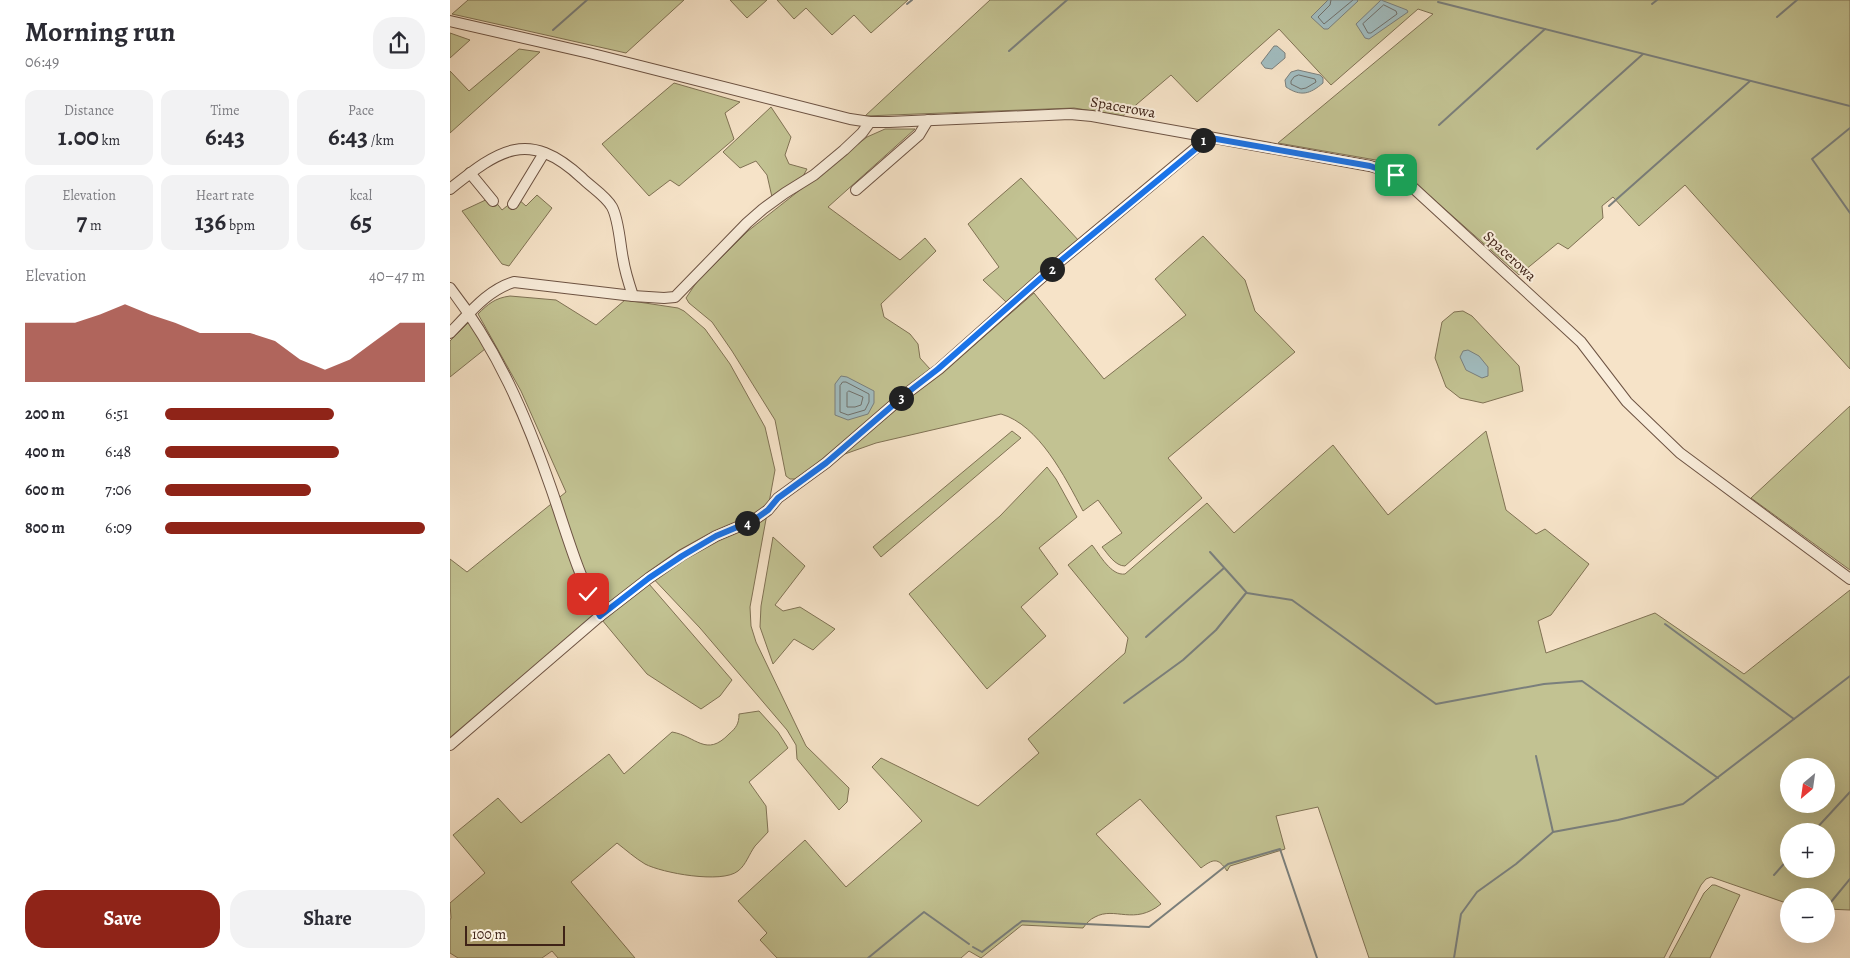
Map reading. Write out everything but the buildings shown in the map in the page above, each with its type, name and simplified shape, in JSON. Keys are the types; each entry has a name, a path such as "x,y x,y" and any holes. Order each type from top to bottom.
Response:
{"street":[{"name":"Spacerowa","path":"450,21 589,53 850,119 870,122 1070,114 1092,116 1384,170 1409,184 1581,342 1627,402 1680,454 1850,579"},
{"path":"856,190 919,135 928,120"},
{"path":"450,333 487,296 502,286 514,282 633,296 675,297 752,218 785,192 821,169 862,133 870,122"},
{"path":"450,744 600,616 649,578 716,536 754,520 768,510 778,498 826,463 907,393 938,369 1058,263 1198,147 1205,137"},
{"path":"450,189 493,157 510,150 522,149 544,153 562,162 578,174 613,208 633,296"},
{"path":"513,204 544,153"},
{"path":"470,173 493,201"},
{"path":"450,288 470,313 488,342 517,398 546,473 588,594 600,616"}],"green space":[{"path":"468,0 684,0 626,53 452,14"},
{"path":"730,0 767,0 747,18"},
{"path":"777,0 908,0 871,33 854,15 832,35 806,8 794,19"},
{"path":"990,0 1850,0 1850,369 1685,185 1639,226 1613,197 1602,206 1603,218 1568,249 1558,243 1519,275 1393,163 1278,143 1433,14 1418,9 1331,85 1279,29 1197,102 1171,75 1123,116 1074,108 865,116"},
{"path":"450,33 470,40 450,58"},
{"path":"519,49 540,52 450,133 450,71 469,91"},
{"path":"674,83 740,102 725,113 734,139 679,186 670,180 649,196 602,144"},
{"path":"771,107 791,137 785,155 789,164 807,169 802,178 772,197 767,175 756,161 740,168 723,152"},
{"path":"885,129 915,129 828,207 900,260 925,238 936,251 881,304 884,317 910,334 918,344 920,358 930,369 810,469 795,479 790,479 786,476 775,420 712,322 689,303 686,298 696,283 748,231 867,137"},
{"path":"1021,178 1080,242 1006,302 983,280 999,267 968,224"},
{"path":"537,195 552,208 509,266 502,264 462,211 492,197 502,210 517,198 526,206"},
{"path":"1203,236 1245,280 1255,311 1295,352 1168,458 1202,498 1125,566 1115,562 1102,547 1122,533 1098,500 1083,511 1050,454 1027,429 1015,420 1001,414 876,443 842,455 941,374 1034,293 1104,379 1186,315 1155,279"},
{"path":"510,296 556,300 596,325 625,300 678,308 705,329 730,364 765,427 775,470 750,607 751,626 756,642 806,746 849,788 847,802 839,810 797,759 796,745 787,730 700,628 648,573 450,739 450,559 467,572 566,492 521,391 478,314 492,302"},
{"path":"1463,311 1472,316 1519,366 1523,391 1483,403 1460,398 1446,387 1435,358 1442,322 1454,312"},
{"path":"470,321 485,349 450,377 450,341"},
{"path":"1850,406 1850,570 1751,498"},
{"path":"1012,431 1021,438 881,557 873,547"},
{"path":"1486,431 1506,510 1536,534 1545,529 1589,564 1551,615 1538,621 1546,653 1655,613 1744,674 1850,590 1850,910 1835,909 1835,888 1780,888 1780,901 1711,877 1706,879 1701,885 1664,958 1369,958 1318,807 1276,816 1285,849 1230,866 1227,871 1221,863 1215,861 1201,868 1140,799 1096,834 1161,904 1142,914 1102,914 1091,919 1083,928 1022,925 981,958 969,951 961,958 777,958 760,940 767,933 738,901 805,840 846,887 922,821 872,767 881,758 978,806 1039,753 1028,739 1125,653 1128,638 1068,565 1092,545 1115,572 1125,574 1207,503 1234,533 1333,445 1388,515"},
{"path":"1047,467 1056,479 1077,517 1039,548 1058,574 1021,607 1046,636 987,689 909,594 1000,516"},
{"path":"773,537 805,566 775,605 783,611 800,607 835,629 813,650 794,639 773,664 760,627 761,606"},
{"path":"649,584 732,680 720,696 701,709 647,674 602,620"},
{"path":"759,711 778,732 788,748 749,782 766,806 768,832 755,846 741,869 730,875 719,877 678,874 645,864 617,843 571,882 635,958 558,958 552,951 542,958 458,958 450,953 450,903 485,873 453,835 498,798 521,823 609,754 624,774 672,732 701,744 714,744 721,741 734,730 738,723 739,714"},
{"path":"1712,885 1740,895 1710,958 1669,958 1704,893"}],"water":[{"path":"1328,0 1358,1 1328,29 1324,29 1311,17"},
{"path":"1381,0 1408,12 1369,39 1365,38 1356,24"},
{"path":"1274,46 1277,46 1285,53 1285,58 1272,69 1265,68 1261,63"},
{"path":"1298,70 1320,75 1323,78 1323,83 1310,92 1301,93 1291,90 1286,87 1285,80 1291,72"},
{"path":"1468,350 1479,356 1488,367 1488,376 1482,378 1466,370 1460,357 1463,351"},
{"path":"841,376 847,377 874,391 874,403 868,414 848,420 835,415 835,384"}],"waterway":[{"path":"553,30 587,0"},
{"path":"907,4 912,0"},
{"path":"1009,51 1067,0"},
{"path":"1652,4 1657,0"},
{"path":"1777,17 1797,0"},
{"path":"1438,2 1850,106"},
{"path":"1439,125 1545,29"},
{"path":"1537,149 1643,54"},
{"path":"1609,206 1750,81"},
{"path":"1850,128 1812,159 1850,213"},
{"path":"1210,552 1247,593 1292,600 1436,704 1544,684 1582,681 1718,778"},
{"path":"1146,637 1224,568"},
{"path":"1124,703 1183,660 1216,630 1246,593"},
{"path":"1665,624 1794,719"},
{"path":"1454,958 1461,914 1477,892 1516,864 1553,832 1618,820 1683,804 1850,676"},
{"path":"1536,756 1553,832"},
{"path":"1821,823 1850,792"},
{"path":"973,947 982,952 1022,921 1149,927 1228,864 1280,849 1317,958"},
{"path":"1774,875 1780,868"},
{"path":"1835,897 1850,879"},
{"path":"868,958 924,912 969,944"}],"route":[{"path":"588,594 600,616 649,578 682,556 716,536 754,520 768,510 778,498 826,463 907,393 938,369 1058,263 1198,147 1205,137 1370,166 1396,175"}]}
